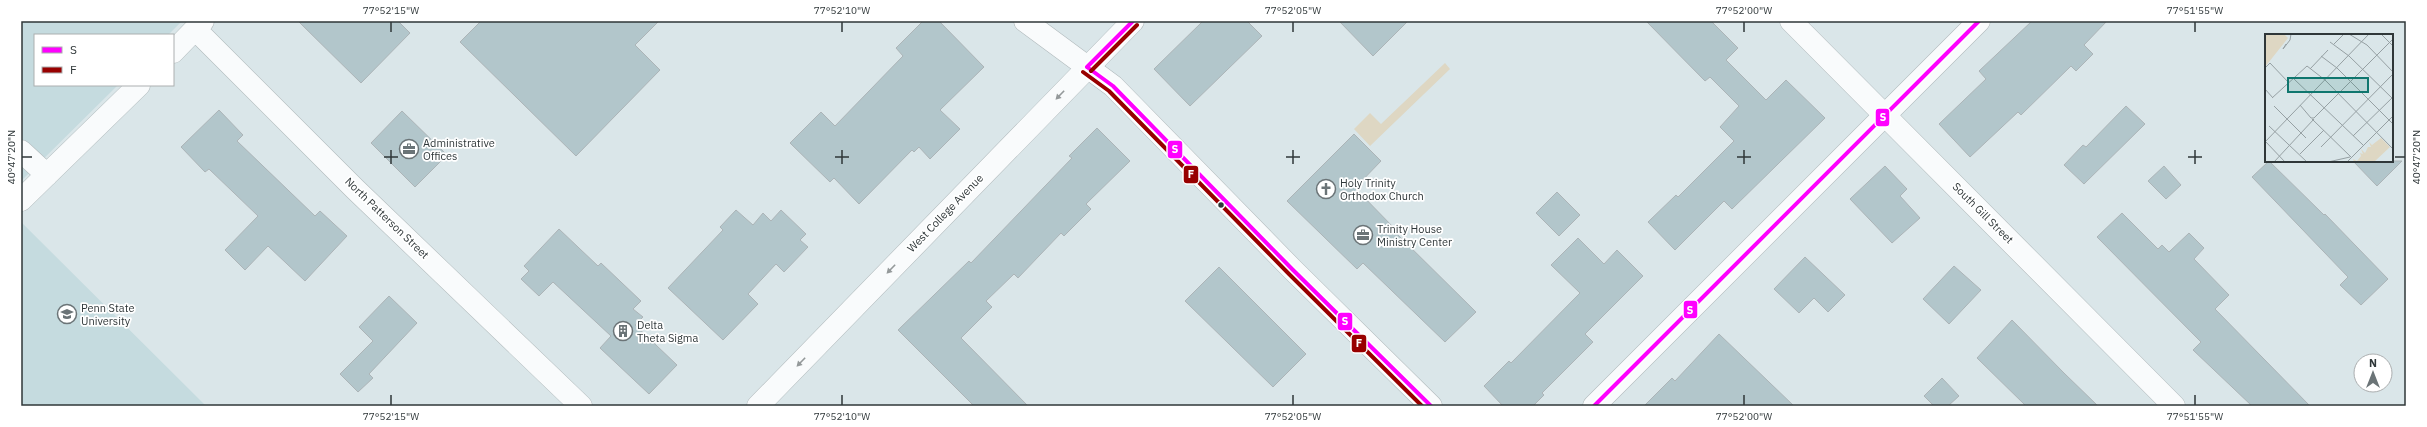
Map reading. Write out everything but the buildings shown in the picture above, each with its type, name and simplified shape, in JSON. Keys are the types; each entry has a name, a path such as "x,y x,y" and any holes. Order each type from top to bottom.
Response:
{"street":[{"path":"1025,21 1113,86 1293,270 1431,406"},
{"name":"West College Avenue","path":"758,406 1133,21"},
{"name":"South Gill Street","path":"1791,21 2174,406"},
{"path":"1594,406 1884,114 1979,21"},
{"path":"174,51 199,25"},
{"name":"North Patterson Street","path":"199,25 355,189 581,406"},
{"path":"21,200 138,86"},
{"path":"21,151 47,175"}],"shaded area":[{"path":"21,21 182,21 169,34 34,34 34,86 117,86 21,181"},
{"path":"1445,63 1450,69 1370,146 1354,129 1370,113 1381,124"},
{"name":"Penn State University","path":"21,222 206,406 21,406"}],"transit line":[{"name":"S","path":"1087,67 1133,21"},
{"name":"S","path":"1594,406 1979,21"},
{"name":"F","path":"1091,71 1137,25"},
{"name":"S","path":"1087,67 1113,86 1293,270 1431,406"},
{"name":"F","path":"1083,72 1109,91 1289,274 1422,406"}],"place":[{"name":"Administrative Offices","path":"409,149"},
{"name":"Holy Trinity Orthodox Church","path":"1326,189"},
{"name":"Trinity House Ministry Center","path":"1363,235"},
{"name":"Penn State University","path":"67,314"},
{"name":"Delta Theta Sigma","path":"623,331"}]}
